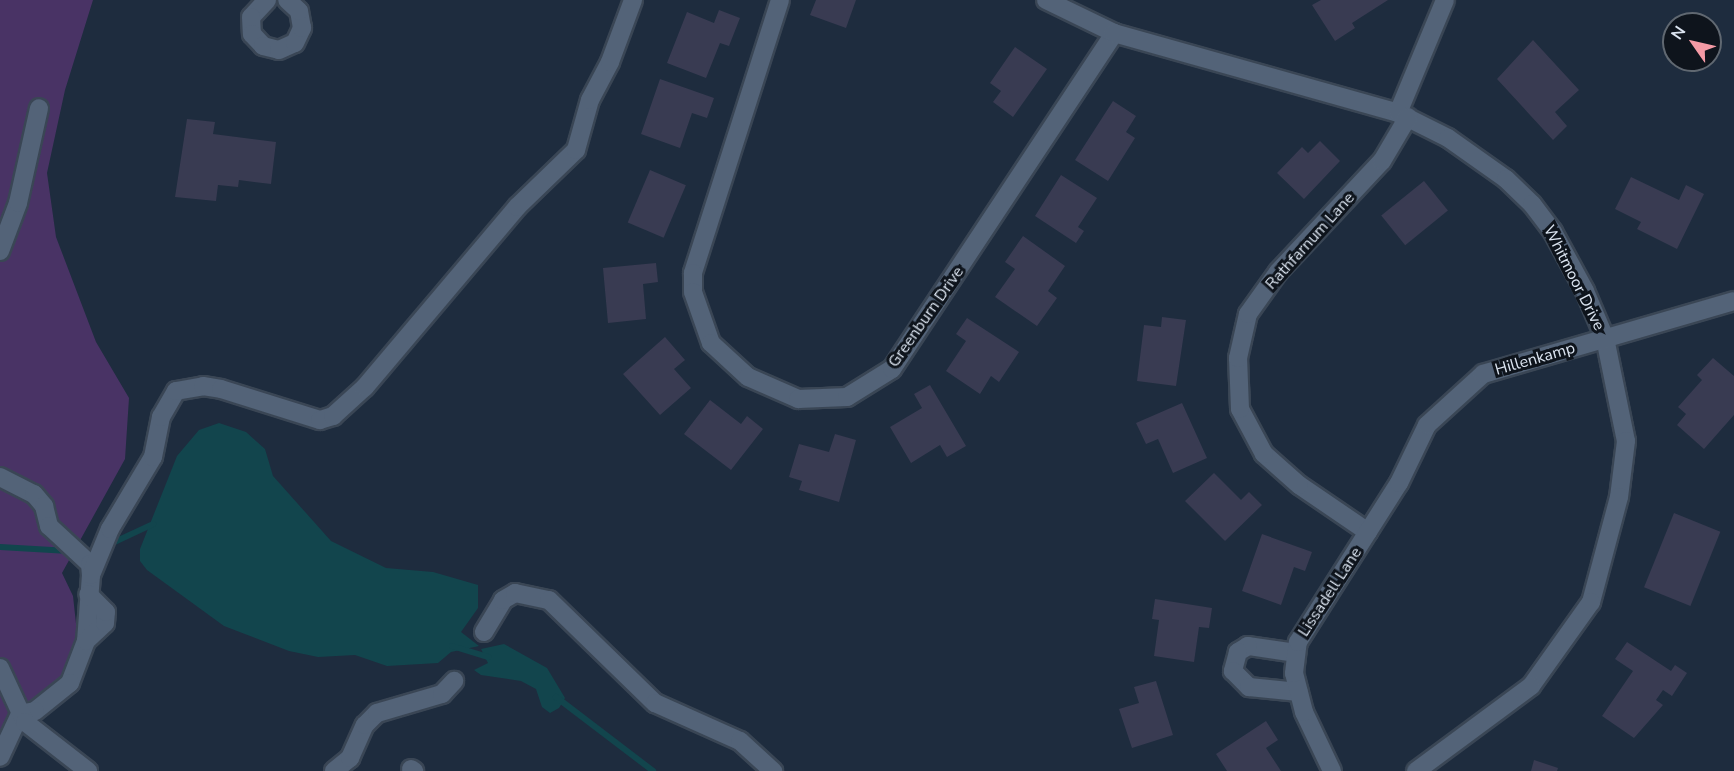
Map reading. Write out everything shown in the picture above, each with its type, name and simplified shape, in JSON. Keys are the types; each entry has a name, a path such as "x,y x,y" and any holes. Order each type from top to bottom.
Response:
{"street":[{"path":"267,0 251,17 252,33 263,46 279,50 295,43 302,28 299,11 287,0"},
{"path":"20,714 35,711 70,683 86,641 91,575 110,529 153,457 160,417 176,391 203,386 221,389 320,420 333,416 365,387 517,207 576,150 590,100 610,62 633,0"},
{"name":"Greenburn Drive","path":"780,0 693,273 693,292 711,343 748,377 798,399 824,401 848,397 892,369 1113,33"},
{"name":"Whitmoor Drive","path":"1046,0 1113,33 1403,115 1506,179 1532,204 1553,232 1605,338 1626,441 1619,497 1591,602 1531,686 1416,771"},
{"name":"Rathfarnum Lane","path":"1368,532 1299,485 1264,454 1240,409 1238,358 1248,314 1260,297 1382,160 1403,115 1445,0"},
{"path":"0,251 18,203 39,108"},
{"name":"Hillenkamp","path":"1368,532 1400,483 1427,425 1454,396 1483,374 1734,301"},
{"path":"0,477 34,494 44,506 49,526 90,564 91,575"},
{"name":"Lissadell Lane","path":"1332,771 1299,692 1296,652 1298,642 1368,532"},
{"path":"484,632 503,600 515,593 549,600 655,703 740,741 773,771"},
{"name":"Lissadell Lane","path":"1296,652 1248,646 1238,652 1233,672 1249,687 1299,692"},
{"path":"0,668 20,714 39,738 88,771"},
{"path":"334,771 350,758 365,724 377,713 442,694 454,681"},
{"path":"0,757 20,714"}],"shaded area":[{"path":"0,0 93,0 65,90 47,173 56,237 96,342 129,398 125,459 62,573 73,596 78,642 65,679 0,746"},
{"path":"219,423 246,432 265,449 273,476 331,541 386,568 433,572 478,585 478,608 461,632 479,646 451,652 438,663 387,666 355,655 318,657 289,651 224,626 147,570 140,561 140,549 177,456 199,430"},
{"path":"504,644 547,668 565,698 559,708 550,713 542,707 536,689 521,681 481,675 474,670 488,663 481,649"}],"building":[{"path":"816,0 856,0 846,28 810,15"},
{"path":"1321,0 1388,0 1352,23 1355,28 1335,41 1312,5"},
{"path":"719,10 740,18 729,46 720,43 706,78 667,63 687,12 714,23"},
{"path":"1533,40 1579,90 1555,112 1567,126 1553,140 1497,79"},
{"path":"1015,47 1047,69 1013,117 993,102 1001,91 990,83"},
{"path":"660,79 714,98 707,118 692,113 680,148 641,134"},
{"path":"1113,101 1136,116 1126,132 1135,138 1108,181 1075,160"},
{"path":"187,119 215,122 213,134 276,142 271,184 239,180 238,187 218,185 216,201 175,197"},
{"path":"1320,141 1340,161 1304,199 1277,173 1302,147 1308,153"},
{"path":"650,170 686,185 664,238 628,222"},
{"path":"1061,175 1097,198 1078,227 1084,231 1076,243 1035,216"},
{"path":"1631,177 1679,200 1686,185 1704,194 1677,249 1637,229 1641,222 1615,209"},
{"path":"1424,181 1448,211 1405,245 1381,216"},
{"path":"1023,236 1065,266 1048,291 1057,298 1037,326 995,297 1015,269 1005,262"},
{"path":"656,263 658,282 643,284 646,319 608,323 603,268"},
{"path":"1162,317 1186,320 1176,386 1137,381 1144,325 1161,327"},
{"path":"967,318 1019,352 999,382 991,376 980,394 946,371 966,341 956,334"},
{"path":"665,337 685,360 674,369 691,388 660,415 623,374"},
{"path":"1713,358 1734,376 1734,415 1704,449 1677,425 1686,414 1678,407 1702,380 1697,375"},
{"path":"930,385 966,446 947,457 940,445 911,463 890,427 922,408 914,394"},
{"path":"710,400 741,424 747,416 763,429 731,470 684,434"},
{"path":"1182,403 1207,458 1173,473 1158,439 1146,444 1136,423"},
{"path":"835,434 856,440 839,502 799,490 802,481 789,477 799,444 829,452"},
{"path":"1214,473 1241,500 1249,492 1262,505 1225,541 1185,501"},
{"path":"1674,513 1720,532 1690,606 1644,587"},
{"path":"1262,534 1312,552 1305,571 1294,567 1281,605 1242,591"},
{"path":"1155,599 1212,608 1209,628 1199,627 1194,662 1154,656 1159,620 1152,619"},
{"path":"1627,642 1671,671 1675,665 1687,673 1672,696 1663,690 1656,700 1663,705 1634,738 1602,716 1633,671 1615,659"},
{"path":"1156,681 1173,735 1132,748 1119,709 1139,703 1134,687"},
{"path":"1266,721 1278,740 1266,748 1281,771 1227,771 1216,754"},
{"path":"1534,760 1558,768 1557,771 1531,771"}],"waterway":[{"path":"108,545 153,524"},
{"path":"0,547 69,551"},
{"path":"452,646 488,657"},
{"path":"556,697 653,771"}]}
